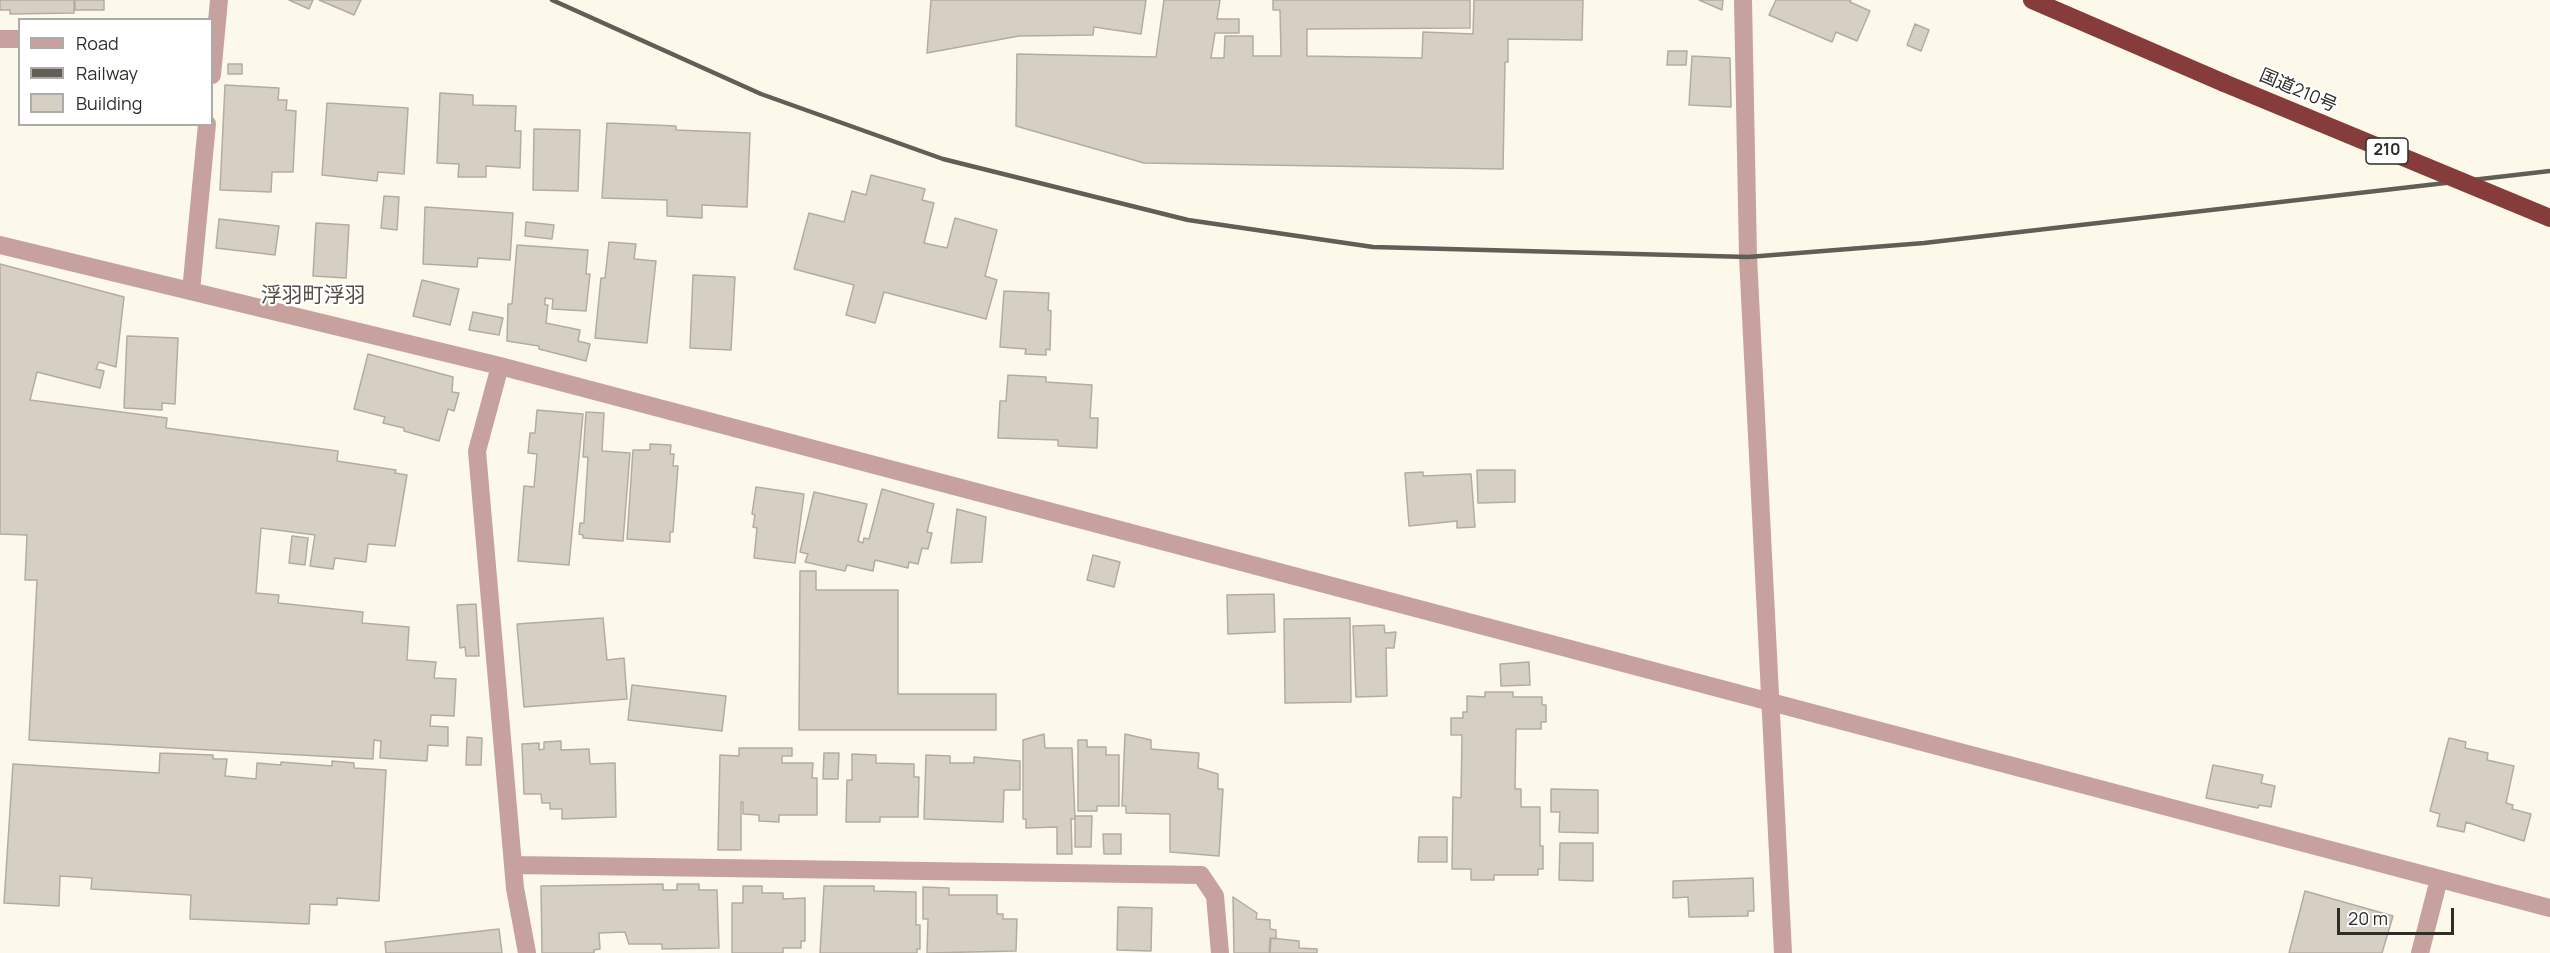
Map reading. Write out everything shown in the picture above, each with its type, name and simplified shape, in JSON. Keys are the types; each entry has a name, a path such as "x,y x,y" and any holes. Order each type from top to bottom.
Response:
{"highway":[{"name":"国道210号","path":"2032,0 2224,83 2550,218"}],"street":[{"path":"213,41 219,0"},
{"path":"1743,0 1748,258 1783,953"},
{"path":"0,39 18,39"},
{"path":"191,291 207,126"},
{"path":"0,245 500,366 2550,908"},
{"path":"500,366 477,452 513,865 527,953"},
{"path":"513,865 1201,875 1215,896 1220,953"},
{"path":"2420,953 2439,879"}],"building":[{"path":"0,0 74,0 74,13 10,14 10,10 0,10"},
{"path":"75,0 104,0 104,10 75,10"},
{"path":"289,0 313,0 309,9"},
{"path":"319,0 361,0 354,15"},
{"path":"931,0 1146,0 1141,34 1094,27 1093,35 1019,36 927,53"},
{"path":"1164,0 1220,0 1217,19 1239,19 1239,33 1215,33 1211,58 1224,58 1225,36 1253,36 1253,56 1281,56 1280,10 1273,10 1273,0 1470,0 1470,28 1307,29 1307,56 1422,58 1423,32 1473,34 1474,0 1583,0 1582,40 1508,39 1508,62 1505,62 1503,169 1144,163 1016,126 1017,54 1156,57"},
{"path":"1699,0 1723,0 1722,10"},
{"path":"1776,0 1851,0 1850,2 1870,11 1857,41 1836,32 1832,42 1769,15"},
{"path":"1915,24 1929,30 1921,51 1907,45"},
{"path":"1668,51 1687,51 1686,65 1667,65"},
{"path":"1692,56 1730,58 1731,107 1689,105"},
{"path":"228,64 242,64 242,74 228,74"},
{"path":"225,85 279,88 278,100 287,100 286,110 296,111 293,172 272,172 271,192 220,190"},
{"path":"440,93 473,95 473,105 516,106 515,131 521,131 520,168 486,166 486,177 458,177 459,164 437,163"},
{"path":"327,103 408,108 404,174 378,172 377,181 322,175"},
{"path":"607,123 676,126 676,130 750,133 747,207 702,205 702,218 667,216 667,200 602,198"},
{"path":"534,129 580,130 578,191 533,190"},
{"path":"871,175 925,189 922,200 934,203 924,243 947,248 955,218 997,230 985,276 997,280 986,319 884,292 875,323 846,315 854,285 794,269 809,213 844,222 852,191 866,195"},
{"path":"384,196 399,197 397,230 381,228"},
{"path":"425,207 513,213 510,260 478,258 477,267 423,264"},
{"path":"219,219 279,226 275,255 216,248"},
{"path":"526,222 554,225 552,239 525,236"},
{"path":"316,223 349,225 346,278 313,276"},
{"path":"609,242 636,244 634,259 656,261 647,343 595,338 601,278 605,278"},
{"path":"517,245 588,250 586,274 590,274 586,311 552,309 553,299 545,298 545,305 548,305 546,323 580,330 578,341 590,344 586,361 539,349 539,346 507,341 508,304 512,304"},
{"path":"0,264 124,297 116,367 99,362 96,369 104,371 100,388 37,372 30,400 167,418 166,428 338,451 337,461 396,470 395,473 407,475 395,546 368,544 366,562 335,558 333,569 310,566 315,535 261,528 256,593 279,595 278,603 363,612 362,623 409,627 407,660 436,662 434,678 456,679 454,716 431,715 430,726 448,727 448,746 428,745 427,761 380,758 381,741 374,740 373,759 29,740 37,580 25,580 27,535 0,534"},
{"path":"693,275 735,277 731,350 690,348"},
{"path":"422,280 459,289 450,325 413,316"},
{"path":"1004,291 1049,293 1050,350 1046,349 1046,355 1025,354 1026,349 1000,347"},
{"path":"473,312 503,318 499,335 469,330"},
{"path":"127,336 178,338 175,404 162,403 162,410 124,408"},
{"path":"368,354 453,377 452,392 459,393 454,411 448,409 439,441 383,423 385,417 354,409"},
{"path":"1008,375 1046,377 1046,382 1092,385 1090,418 1098,418 1097,448 1058,446 1058,440 998,438 1000,401 1006,401"},
{"path":"537,410 583,414 569,565 518,561 524,486 534,487 537,454 528,453 530,433 535,433"},
{"path":"586,412 604,413 602,451 630,453 623,541 583,538 583,535 579,534 580,523 584,523 588,457 583,457"},
{"path":"650,444 671,445 670,454 674,454 673,466 678,466 673,532 670,532 670,542 627,539 633,450 650,450"},
{"path":"1477,470 1515,470 1515,502 1478,503"},
{"path":"1423,472 1423,476 1471,474 1475,527 1457,528 1457,521 1409,526 1405,473"},
{"path":"756,487 804,494 795,563 754,558 757,528 753,527 755,515 752,514"},
{"path":"882,489 934,504 927,532 932,533 928,549 922,548 918,564 909,562 908,568 875,560 873,571 847,565 845,571 805,562 808,554 800,552 814,492 867,504 858,541 863,543 864,538 869,539"},
{"path":"957,509 986,517 982,562 951,563"},
{"path":"292,536 308,538 305,565 289,563"},
{"path":"1093,555 1120,562 1114,587 1087,580"},
{"path":"800,571 816,571 816,590 898,590 898,694 996,694 996,730 799,730"},
{"path":"1274,594 1275,632 1228,634 1227,595"},
{"path":"476,604 479,656 466,656 465,647 460,648 457,605"},
{"path":"603,618 607,660 624,658 627,699 524,707 517,624"},
{"path":"1350,618 1351,702 1285,703 1284,619"},
{"path":"1384,625 1385,633 1396,632 1394,648 1386,648 1387,696 1356,697 1353,626"},
{"path":"1529,662 1530,685 1501,686 1500,664"},
{"path":"632,685 726,696 722,731 628,720"},
{"path":"1485,692 1513,692 1513,697 1542,697 1542,705 1546,705 1546,722 1541,722 1541,729 1516,729 1515,789 1521,789 1521,807 1540,807 1540,846 1543,846 1543,869 1538,869 1538,875 1494,875 1494,880 1471,880 1471,869 1452,869 1453,797 1461,798 1462,735 1451,735 1451,718 1463,718 1463,712 1467,712 1467,696 1485,697"},
{"path":"1044,734 1045,748 1072,748 1075,819 1071,819 1072,854 1057,854 1057,827 1026,828 1026,819 1023,819 1023,740"},
{"path":"1125,734 1151,740 1151,749 1199,753 1198,768 1218,774 1218,789 1223,789 1219,856 1170,852 1170,814 1126,813 1126,806 1122,806"},
{"path":"467,737 482,738 481,765 466,765"},
{"path":"2449,738 2466,742 2465,748 2488,753 2487,760 2514,766 2506,803 2513,805 2512,809 2531,814 2524,841 2466,822 2464,832 2437,826 2440,814 2430,811"},
{"path":"1078,740 1087,740 1087,747 1106,747 1106,755 1119,755 1119,806 1097,806 1097,811 1078,811"},
{"path":"561,741 561,750 589,749 590,764 615,763 616,817 562,819 562,809 550,809 550,803 542,803 541,794 524,794 522,744 539,743 539,750 544,749 544,742"},
{"path":"739,748 792,748 792,756 782,756 782,763 813,763 812,778 817,778 817,815 779,815 779,822 759,821 759,815 743,814 743,802 741,802 741,850 718,850 720,755 739,756"},
{"path":"160,753 213,755 213,759 227,759 225,776 256,779 257,763 281,765 281,762 332,766 332,761 354,763 354,768 386,770 379,901 337,898 337,905 310,904 309,924 190,919 191,895 91,889 92,878 60,876 59,906 4,903 13,764 159,773"},
{"path":"824,753 839,753 838,779 823,779"},
{"path":"852,754 876,755 876,763 914,764 914,777 919,777 918,817 880,817 880,822 846,822 847,780 852,780"},
{"path":"926,755 950,756 950,763 974,763 974,757 1020,761 1020,790 1004,790 1003,822 924,819"},
{"path":"2213,765 2263,775 2261,783 2275,786 2271,807 2259,805 2258,808 2206,798"},
{"path":"1551,789 1598,790 1598,833 1559,832 1560,812 1551,812"},
{"path":"1075,816 1092,816 1091,847 1075,847"},
{"path":"1103,834 1121,834 1121,854 1104,854"},
{"path":"1419,837 1447,837 1447,862 1418,862"},
{"path":"1560,843 1593,843 1593,881 1559,880"},
{"path":"1753,878 1754,911 1748,911 1748,916 1689,917 1688,897 1673,898 1673,881"},
{"path":"663,884 663,890 677,890 677,884 699,884 699,890 717,890 719,948 662,949 662,944 629,944 625,932 599,933 600,949 594,950 594,953 542,953 541,886"},
{"path":"743,886 762,886 762,893 783,893 783,899 805,898 805,941 801,941 801,948 783,948 783,953 732,953 732,903 743,903"},
{"path":"824,886 874,886 874,891 916,892 916,925 920,925 920,949 917,949 917,953 820,953"},
{"path":"923,887 949,888 949,895 997,895 997,914 1003,914 1003,919 1017,919 1016,951 927,953 928,919 923,919"},
{"path":"2305,891 2393,916 2382,953 2289,953"},
{"path":"1233,897 1257,913 1256,919 1270,920 1270,929 1276,930 1276,939 1270,938 1269,953 1234,953"},
{"path":"1118,907 1152,908 1151,951 1117,950"},
{"path":"499,929 502,953 386,953 385,942"},
{"path":"1271,938 1299,941 1299,948 1317,949 1317,953 1270,953"}],"railway":[{"path":"552,0 761,94 943,159 1188,220 1373,247 1748,257 1924,243 2550,171"}],"district":[{"name":"浮羽町浮羽","path":"313,296"}]}
